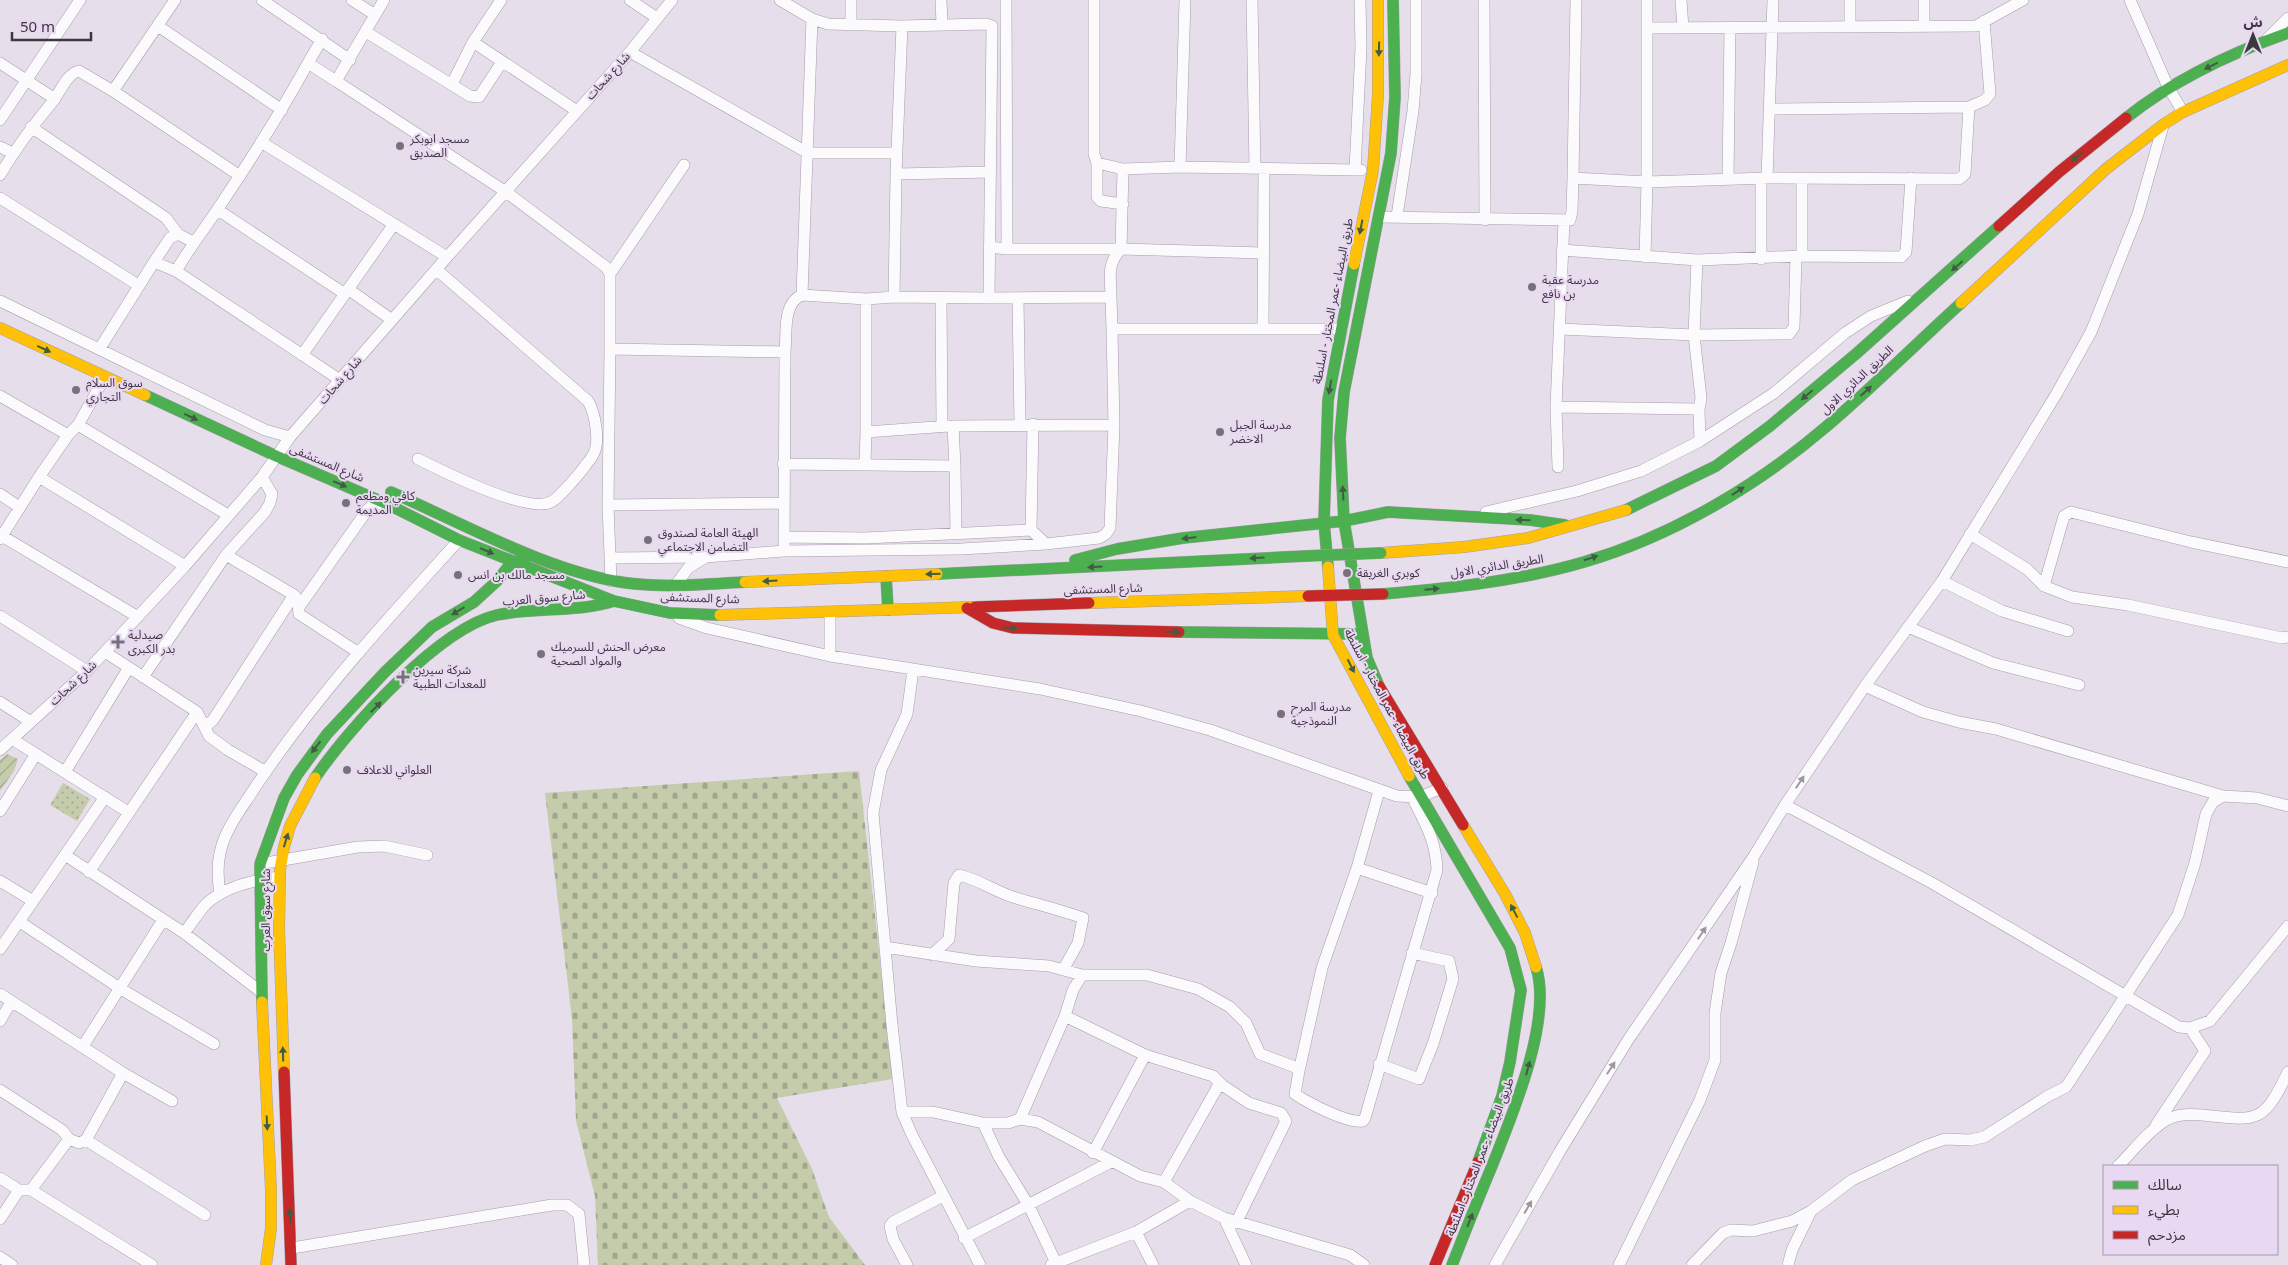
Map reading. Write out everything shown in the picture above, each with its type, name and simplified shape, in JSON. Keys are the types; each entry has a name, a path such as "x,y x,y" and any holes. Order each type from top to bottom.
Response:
{"main road":[{"name":"طريق البيضاء -عمر المختار - اسلنطة","path":"1378,0 1378,95 1373,170 1328,400 1324,522 1333,635 1416,797 1510,948 1521,990 1510,1062 1502,1096 1488,1136 1435,1265"},
{"name":"طريق البيضاء -عمر المختار - اسلنطة","path":"1393,0 1395,33 1394,126 1380,217 1344,392 1340,438 1344,521 1367,658 1379,686 1505,894 1525,933 1538,973 1539,1001 1536,1030 1521,1092 1452,1265"},
{"name":"الطريق الدائري الاول","path":"1306,556 1473,546 1528,538 1621,512 1672,489 1716,466 1770,426 1924,295 2059,172 2143,105 2168,87 2265,41 2288,33"},
{"name":"الطريق الدائري الاول","path":"1308,596 1383,594 1466,586 1547,572 1659,534 1732,495 1781,463 1827,426 2106,169 2164,124 2183,112 2288,65"},
{"path":"1367,198 1383,201"},
{"name":"شارع المستشفى","path":"0,317 221,420 289,444"},
{"name":"شارع المستشفى","path":"0,328 276,456 385,503 459,540 614,601 670,613 709,615 830,612 1308,596"},
{"name":"شارع المستشفى","path":"379,487 473,530 539,556 611,581 676,586 1306,556"},
{"path":"1036,570 1117,549 1183,538 1344,521 1388,512 1537,521 1571,527"},
{"path":"266,1265 270,1243 271,1202 261,992 259,879 260,864 284,798 297,774 327,734 385,672 432,627 474,602 497,581 512,562 539,556"},
{"path":"886,576 888,610"},
{"name":"شارع سوق العرب","path":"291,1265 292,1248 287,1178 279,877 281,859 298,807 324,766 363,720 397,686 460,632 484,619 510,614 592,608 614,601"},
{"path":"967,608 984,621 1000,627 1022,629 1362,634"}],"street":[{"path":"0,120 80,0"},
{"path":"113,91 175,0"},
{"path":"262,0 322,39 350,60"},
{"path":"352,0 375,15"},
{"path":"336,81 384,0"},
{"path":"452,84 474,42 501,0"},
{"path":"630,0 657,18"},
{"name":"شارع شحات","path":"0,750 87,671 185,566 262,477 276,456 289,444 340,380 630,52 672,0"},
{"path":"780,0 795,4 812,19 828,24 851,26 986,24 992,26 988,298"},
{"path":"851,0 851,26"},
{"path":"941,0 942,24"},
{"path":"1006,0 1007,249"},
{"path":"1094,0 1094,154 1097,163 1097,197 1101,201 1123,204"},
{"path":"1180,167 1185,0"},
{"path":"1252,0 1263,253 1263,329"},
{"path":"1355,170 1360,0"},
{"path":"1398,216 1413,111 1416,74 1416,0"},
{"path":"1484,0 1485,220"},
{"path":"1380,217 1570,220 1573,178 1576,0"},
{"path":"1645,257 1648,182 1647,0"},
{"path":"1682,0 1683,28"},
{"path":"1760,258 1770,109 1773,0"},
{"path":"1850,0 1850,27"},
{"path":"1924,0 1924,25"},
{"path":"1648,28 1976,26 2012,3 2023,0"},
{"path":"2130,0 2168,87 2183,112"},
{"path":"2265,41 2288,18"},
{"path":"802,295 812,19"},
{"path":"1770,109 1969,107 1985,100 1990,94 1984,21"},
{"path":"158,26 282,110"},
{"path":"894,297 896,174 902,26"},
{"path":"1728,179 1730,28"},
{"path":"366,32 470,96 479,97 502,62"},
{"path":"176,271 193,242 218,210 262,142 322,39"},
{"path":"474,42 577,111"},
{"path":"630,52 808,154 897,153"},
{"path":"0,63 55,99"},
{"path":"308,63 506,192 601,262 610,274"},
{"path":"0,176 31,127 55,99 72,74 79,71 113,91 240,176"},
{"path":"1573,178 1648,182 1728,179 1959,179 1965,174 1969,107"},
{"path":"1495,1265 1628,1040 1754,856 1785,805 1865,686 1942,581 2057,393 2091,332 2138,214 2164,124"},
{"path":"31,127 166,218 178,234 193,242"},
{"path":"262,142 447,258"},
{"path":"0,147 13,153"},
{"path":"1097,163 1123,169 1180,167 1373,170"},
{"path":"611,581 608,505 610,274 684,165"},
{"path":"611,558 706,557 784,551 961,549 1046,544 1099,538 1106,534 1110,528 1114,425 1111,267 1112,258 1121,249 1123,169"},
{"path":"896,174 991,172"},
{"path":"1562,250 1697,260 1901,257 1905,256 1911,178"},
{"path":"1560,329 1694,335 1790,334 1794,326 1802,179"},
{"path":"0,198 138,285"},
{"path":"218,210 392,320"},
{"path":"1558,468 1556,407 1564,221"},
{"path":"302,355 394,224"},
{"path":"100,348 138,285 170,238 178,234"},
{"path":"989,247 1007,249 1121,249 1263,253"},
{"path":"1697,260 1694,335 1701,398 1699,409 1700,441"},
{"path":"154,262 176,271 340,380"},
{"path":"418,459 461,481 528,504 541,504 552,502 582,470 594,454 596,447 596,429 592,407 588,401 436,270"},
{"path":"784,551 785,352 789,307 794,299 802,295 866,299 894,297 1112,297"},
{"path":"1464,518 1577,491 1641,471 1700,441 1774,393 1845,333 1871,316 1924,295"},
{"path":"941,298 948,426 954,466 956,532"},
{"path":"1018,298 1020,424"},
{"path":"865,465 866,299"},
{"path":"0,300 100,348 289,444"},
{"path":"1112,329 1342,329"},
{"path":"610,350 785,352"},
{"path":"105,377 78,425 68,435 39,477 1,537 138,617"},
{"path":"0,396 68,435"},
{"path":"1556,407 1699,409"},
{"path":"866,432 948,426 1020,424 1114,425"},
{"path":"1031,530 1032,424"},
{"path":"78,425 228,515"},
{"path":"783,464 954,466"},
{"path":"39,477 185,566"},
{"path":"143,677 226,554 265,512 272,494 262,477"},
{"path":"0,494 19,507"},
{"path":"299,607 368,509 373,505 385,503 396,494"},
{"path":"608,505 783,503"},
{"path":"2044,586 2064,516 2071,512 2191,542 2288,562"},
{"path":"784,537 865,538 956,532 1031,530 1046,544"},
{"path":"1970,534 2027,568 2044,586 2072,596 2128,605 2282,638 2288,637"},
{"path":"220,894 219,863 225,836 297,726 459,540"},
{"path":"226,554 294,595 299,607 299,614 359,653"},
{"path":"676,586 688,568 706,557"},
{"path":"1942,581 2002,611 2068,631"},
{"path":"205,727 213,720 294,595"},
{"path":"830,612 830,656"},
{"path":"670,613 707,628 830,656 1040,689 1142,711 1210,730 1397,796 1416,797 1442,788"},
{"path":"0,616 87,671"},
{"path":"1908,627 1993,663 2079,685"},
{"path":"105,652 197,712 209,736 266,772"},
{"path":"65,772 128,668"},
{"path":"913,670 907,714 881,770 873,813 902,1112 964,1238 980,1265"},
{"path":"1865,686 1923,712 1958,722 1996,729 2223,796 2257,798 2288,806"},
{"path":"0,702 31,722"},
{"path":"89,872 197,712"},
{"path":"12,739 128,812"},
{"path":"0,811 36,754"},
{"path":"1379,791 1357,868 1322,968 1295,1094 1303,1100 1351,1120 1359,1121 1365,1118 1412,953 1432,893 1437,870 1433,837 1416,797"},
{"path":"1692,1265 1723,1233 1731,1230 1753,1231 1792,1221 1811,1211 1852,1180 1946,1139 1970,1140 1984,1137 2048,1096 2066,1088 2178,915 2195,863 2206,814 2213,802 2223,796"},
{"path":"0,949 105,797"},
{"path":"1785,805 1932,883 2179,1027 2190,1028 2210,1020 2288,926"},
{"path":"260,864 358,847 384,846 427,855"},
{"path":"65,856 184,933 261,992"},
{"path":"1620,1265 1700,1100 1716,1060 1716,1013 1721,973 1734,935 1754,856"},
{"path":"1357,868 1432,893"},
{"path":"932,955 949,939 954,883 959,875 968,877 1011,896 1083,918 1078,943 1063,970"},
{"path":"184,933 206,904 220,894 259,879 279,877"},
{"path":"0,881 33,901"},
{"path":"83,1046 163,920"},
{"path":"20,922 121,988 214,1044"},
{"path":"885,947 932,955 1049,966 1082,975 1147,975 1198,988 1230,1007 1239,1016 1246,1024 1260,1054 1295,1067 1299,1071"},
{"path":"1379,1064 1419,1079 1433,1044 1453,979 1449,961 1412,953"},
{"path":"1020,1119 1065,1016 1073,990 1082,975"},
{"path":"0,994 123,1073 172,1101"},
{"path":"0,1022 12,1002"},
{"path":"1065,1016 1145,1055 1213,1076 1249,1103 1281,1113 1286,1121 1236,1223"},
{"path":"2151,1132 2205,1051 2190,1028"},
{"path":"1093,1153 1145,1055"},
{"path":"2119,1165 2151,1132 2169,1119 2195,1114 2237,1119 2258,1116 2274,1100 2288,1072"},
{"path":"0,1090 79,1143 86,1140 123,1073"},
{"path":"1164,1182 1217,1088 1222,1084"},
{"path":"902,1112 933,1112 983,1123 1008,1123 1020,1119 1038,1122 1093,1153 1140,1176 1164,1182 1190,1201 1224,1218 1350,1255 1364,1265"},
{"path":"983,1123 999,1157 1029,1206 1055,1264 1136,1232 1190,1201"},
{"path":"0,1219 69,1138"},
{"path":"86,1140 205,1215"},
{"path":"964,1238 1111,1162"},
{"path":"0,1178 25,1190 152,1265"},
{"path":"907,1265 890,1231 890,1226 893,1222 943,1196"},
{"path":"292,1248 542,1207 567,1205 579,1214 584,1265"},
{"path":"1788,1265 1792,1250 1811,1211"},
{"path":"1224,1218 1246,1265"},
{"path":"1136,1232 1153,1265"},
{"path":"0,1257 12,1265"}],"green space":[{"path":"7,754 18,759 14,771 0,791 0,760"},
{"path":"859,771 893,1079 777,1098 812,1169 829,1217 865,1265 598,1265 595,1196 576,1121 572,1019 545,793"},
{"path":"63,783 90,799 77,821 50,805"}],"traffic: fast":[{"path":"1379,686 1367,658 1344,521 1340,438 1344,392 1391,153 1395,97 1393,0"},
{"path":"2126,118 2144,104 2183,80 2245,49 2288,33"},
{"path":"1626,510 1716,466 1770,426 1857,353 1999,226"},
{"path":"1328,567 1324,522 1328,400 1354,264"},
{"path":"1383,594 1485,583 1559,569 1617,551 1682,523 1743,488 1800,448 1861,396 1961,303"},
{"path":"145,395 276,456 385,503 459,540 614,601 670,613 720,615"},
{"path":"391,492 538,558 598,577 627,583 656,585 745,582"},
{"path":"1075,560 1117,549 1183,538 1344,521 1388,512 1530,520 1565,525"},
{"path":"1306,556 1381,553"},
{"path":"937,574 1306,556"},
{"path":"262,1002 260,864 284,798 297,775 327,734 385,672 432,627 474,602 497,581 512,562 525,559"},
{"path":"886,576 888,610"},
{"path":"315,778 349,734 397,683 423,659 449,639 474,624 497,615 526,611 571,609 614,601"},
{"path":"1179,632 1362,634"},
{"path":"1409,776 1510,948 1521,990 1510,1062 1502,1096 1478,1162"},
{"path":"1452,1265 1510,1121 1528,1067 1539,1013 1540,989 1536,967"}],"traffic: slow":[{"path":"1354,264 1373,170 1378,95 1378,0"},
{"path":"1961,303 2106,169 2164,124 2183,112 2288,65"},
{"path":"0,328 145,395"},
{"path":"1381,553 1464,547 1528,538 1626,510"},
{"path":"1328,567 1333,635 1409,776"},
{"path":"745,582 937,574"},
{"path":"1089,603 1308,596"},
{"path":"720,615 975,607"},
{"path":"284,1072 279,929 280,870 290,826 315,778"},
{"path":"1463,825 1505,894 1525,933 1536,967"},
{"path":"262,1002 271,1190 271,1228 266,1265"}],"traffic: jam":[{"path":"1999,226 2059,172 2126,118"},
{"path":"1308,596 1383,594"},
{"path":"975,607 1089,603"},
{"path":"967,608 993,623 1013,628 1179,632"},
{"path":"1379,686 1463,825"},
{"path":"284,1072 291,1265"},
{"path":"1435,1265 1478,1162"}],"place":[{"name":"مسجد ابوبكر الصديق","path":"400,146"},
{"name":"مدرسة عقبة بن نافع","path":"1532,287"},
{"name":"سوق السلام التجاري","path":"76,390"},
{"name":"مدرسة الجبل الاخضر","path":"1220,432"},
{"name":"كافي ومطعم المديمة","path":"346,503"},
{"name":"الهيئة العامة لصندوق التضامن الاجتماعي","path":"648,540"},
{"name":"كوبري الغريقة","path":"1347,573"},
{"name":"مسجد مالك بن انس","path":"458,575"},
{"name":"صيدلية بدر الكبرى","path":"118,642"},
{"name":"معرض الحنش للسرميك والمواد الصحية","path":"541,654"},
{"name":"شركة سيرين للمعدات الطبية","path":"403,677"},
{"name":"مدرسة المرح النموذجية","path":"1281,714"},
{"name":"العلواني للاعلاف","path":"347,770"}]}
